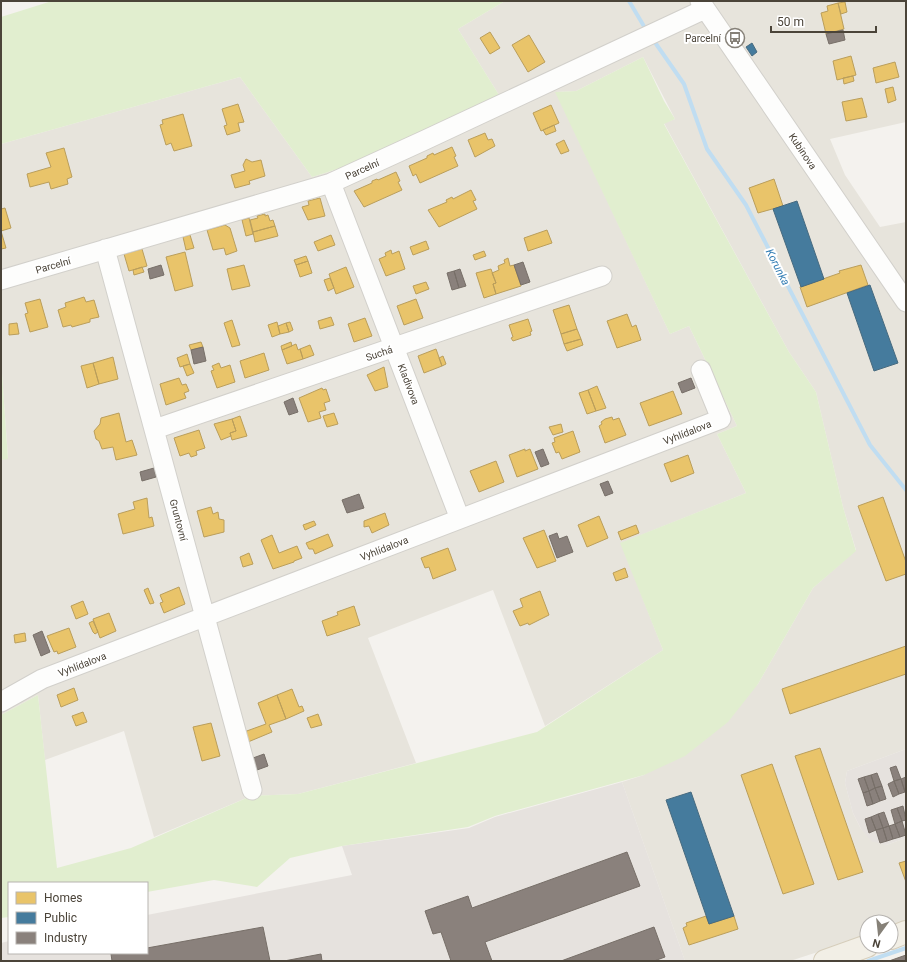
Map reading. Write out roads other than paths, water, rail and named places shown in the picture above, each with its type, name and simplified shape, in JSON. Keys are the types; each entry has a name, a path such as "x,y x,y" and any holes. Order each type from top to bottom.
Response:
{"main road":[{"path":"825,961 859,949"}],"street":[{"name":"Parcelní","path":"1,280 331,183 425,140 702,5"},
{"name":"Kubínova","path":"702,5 906,302"},
{"name":"Kladivova","path":"331,183 460,518"},
{"name":"Gruntovní","path":"105,249 206,616 252,790"},
{"name":"Suchá","path":"154,429 602,276"},
{"name":"Vyhlídalova","path":"1,702 42,679 721,418 701,370"}],"waterway":[{"name":"Korunka","path":"629,1 645,28"},
{"name":"Korunka","path":"654,41 684,84 707,149 746,205 870,445 906,490"},
{"name":"Korunka","path":"868,961 906,948"}],"place":[{"name":"Parcelní","path":"735,38"}]}
